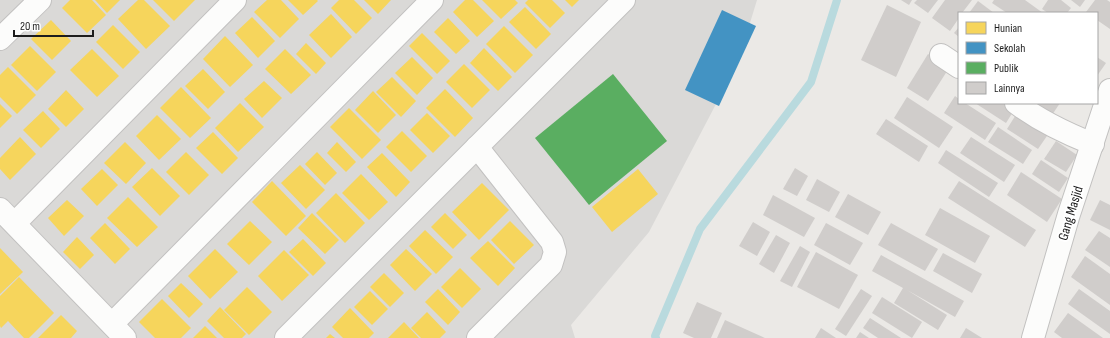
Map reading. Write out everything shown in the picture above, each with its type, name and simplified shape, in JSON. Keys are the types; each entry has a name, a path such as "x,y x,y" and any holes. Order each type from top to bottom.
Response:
{"street":[{"path":"0,39 40,0"},
{"path":"235,0 8,216 118,331 432,0"},
{"path":"286,338 624,0"},
{"path":"941,55 958,66"},
{"name":"Gang Masjid","path":"1033,338 1069,214 1110,90"},
{"path":"1017,104 1032,115 1064,132 1093,144"},
{"path":"477,147 552,242 555,252 551,265 478,338"}],"shaded area":[{"path":"0,0 757,0 738,62 649,232 571,325 575,338 0,338"}],"building: Hunian":[{"path":"70,0 92,0 106,15 87,33 62,8"},
{"path":"95,0 120,0 107,13"},
{"path":"138,0 144,0 170,26 146,49 118,19"},
{"path":"153,0 195,0 174,21"},
{"path":"267,0 281,0 299,19 280,38 254,12"},
{"path":"288,0 317,0 318,1 303,15"},
{"path":"339,0 354,0 372,18 356,34 331,8"},
{"path":"364,0 391,0 378,14"},
{"path":"465,0 473,0 494,21 477,37 453,12"},
{"path":"482,0 515,0 518,3 501,19"},
{"path":"528,0 552,0 565,13 550,28 525,3"},
{"path":"565,0 579,0 572,7"},
{"path":"525,7 551,34 536,49 509,22"},
{"path":"331,14 352,37 331,58 309,35"},
{"path":"252,17 275,41 258,58 235,33"},
{"path":"448,18 470,41 456,54 434,32"},
{"path":"51,20 71,41 52,60 31,39"},
{"path":"113,25 140,52 123,69 96,42"},
{"path":"504,26 533,55 515,73 486,44"},
{"path":"422,33 450,61 437,74 409,46"},
{"path":"225,36 253,65 230,87 203,59"},
{"path":"306,43 326,63 316,74 296,54"},
{"path":"30,46 56,72 37,91 11,65"},
{"path":"484,48 512,77 498,91 470,63"},
{"path":"92,49 119,76 97,97 70,70"},
{"path":"285,49 311,75 291,94 265,69"},
{"path":"412,57 433,78 417,95 395,73"},
{"path":"464,64 490,90 472,108 446,82"},
{"path":"8,67 36,95 17,114 0,97 0,75"},
{"path":"203,69 225,92 208,109 185,86"},
{"path":"392,77 416,101 401,117 376,92"},
{"path":"264,81 282,98 262,118 244,99"},
{"path":"181,87 211,118 190,138 160,108"},
{"path":"445,89 473,118 455,137 426,108"},
{"path":"66,90 84,109 66,127 48,109"},
{"path":"373,91 396,115 378,133 355,110"},
{"path":"240,103 264,127 238,152 215,128"},
{"path":"0,104 12,116 0,128"},
{"path":"349,108 381,140 362,159 330,127"},
{"path":"43,111 60,129 41,148 23,130"},
{"path":"427,113 450,136 433,153 410,130"},
{"path":"157,115 181,139 159,160 136,136"},
{"path":"402,131 427,156 411,172 386,147"},
{"path":"213,132 238,158 222,174 196,148"},
{"path":"20,137 36,154 10,180 0,169 0,158"},
{"path":"125,142 146,163 126,184 104,163"},
{"path":"337,142 356,162 346,172 327,153"},
{"path":"186,152 209,175 189,195 166,172"},
{"path":"317,152 337,173 325,185 305,164"},
{"path":"382,153 410,182 396,197 367,167"},
{"path":"300,165 325,190 306,209 281,183"},
{"path":"152,168 180,196 160,216 132,187"},
{"path":"102,169 118,185 97,206 81,189"},
{"path":"638,169 658,194 612,232 592,207"},
{"path":"361,174 388,202 369,220 342,193"},
{"path":"272,181 306,216 286,236 252,202"},
{"path":"482,183 509,210 479,240 452,212"},
{"path":"336,193 365,223 345,243 316,213"},
{"path":"128,197 158,227 137,247 107,218"},
{"path":"67,200 84,216 64,236 48,218"},
{"path":"312,213 339,240 325,254 298,228"},
{"path":"445,213 467,235 453,249 431,227"},
{"path":"250,221 272,242 249,265 227,244"},
{"path":"510,221 534,245 514,264 491,240"},
{"path":"105,223 130,249 115,264 90,238"},
{"path":"425,230 453,257 436,274 409,246"},
{"path":"77,237 94,255 80,269 63,252"},
{"path":"303,239 326,263 313,276 289,252"},
{"path":"488,241 515,268 498,286 470,258"},
{"path":"0,248 23,272 0,294"},
{"path":"215,249 238,272 210,299 188,276"},
{"path":"406,249 432,274 415,291 390,265"},
{"path":"284,250 309,275 282,301 258,276"},
{"path":"460,268 481,289 462,308 441,287"},
{"path":"384,273 404,293 390,307 370,287"},
{"path":"19,277 54,313 29,338 24,338 8,321 1,328 0,326 0,296"},
{"path":"181,283 203,304 189,318 168,296"},
{"path":"247,287 272,312 249,335 224,310"},
{"path":"438,289 460,312 448,325 425,302"},
{"path":"370,291 388,309 372,325 354,307"},
{"path":"162,299 191,328 181,338 155,338 139,322"},
{"path":"220,307 246,334 242,338 224,338 207,321"},
{"path":"350,308 374,333 369,338 343,338 332,327"},
{"path":"427,312 446,332 440,338 421,338 411,328"},
{"path":"61,315 77,331 71,338 38,338"},
{"path":"404,322 419,338 388,338"},
{"path":"205,326 217,338 193,338"},
{"path":"330,334 335,338 326,338"}],"building: Sekolah":[{"path":"722,10 756,26 719,106 685,90"}],"building: Publik":[{"path":"613,74 667,141 589,205 535,138"}],"building: Lainnya":[{"path":"901,0 912,0 909,5"},
{"path":"917,0 938,0 928,13 914,3"},
{"path":"945,0 972,0 963,12 958,12 958,19 950,31 932,18"},
{"path":"994,0 1025,0 1042,12 1006,12 992,3"},
{"path":"1048,0 1061,0 1071,8 1068,12 1046,12 1042,9"},
{"path":"1071,0 1085,0 1080,7"},
{"path":"1095,0 1107,0 1110,2 1110,29 1098,21 1098,12 1086,12"},
{"path":"978,1 993,12 970,12"},
{"path":"887,5 921,22 896,77 861,60"},
{"path":"958,28 958,36 954,33"},
{"path":"928,54 949,68 928,101 907,88"},
{"path":"1098,58 1106,63 1098,75"},
{"path":"955,96 958,98 958,104 967,104 996,123 985,140 944,113"},
{"path":"907,97 953,127 939,148 894,118"},
{"path":"977,104 1012,104 1016,107 1006,123"},
{"path":"1030,104 1059,104 1050,118"},
{"path":"1017,113 1049,133 1038,149 1007,129"},
{"path":"886,119 928,146 919,162 876,134"},
{"path":"998,127 1032,150 1023,164 988,142"},
{"path":"971,137 1015,165 1004,182 960,153"},
{"path":"1056,141 1077,155 1066,172 1044,159"},
{"path":"946,150 998,183 989,197 938,163"},
{"path":"1041,160 1068,178 1059,192 1032,174"},
{"path":"795,168 808,176 797,196 783,189"},
{"path":"1021,172 1062,199 1047,222 1007,195"},
{"path":"817,179 840,192 829,212 806,200"},
{"path":"959,181 1036,230 1025,247 948,198"},
{"path":"848,194 881,212 868,235 835,217"},
{"path":"773,195 815,218 804,237 763,215"},
{"path":"1100,200 1110,205 1110,230 1090,220"},
{"path":"940,208 990,236 975,263 925,235"},
{"path":"753,222 770,232 757,256 739,246"},
{"path":"826,223 863,243 850,265 814,245"},
{"path":"891,223 938,249 925,271 878,245"},
{"path":"1099,231 1110,238 1110,267 1085,250"},
{"path":"776,235 790,243 774,273 759,264"},
{"path":"800,246 810,252 792,287 780,281"},
{"path":"816,252 858,275 839,309 797,287"},
{"path":"943,253 982,274 972,293 933,271"},
{"path":"881,255 964,301 955,317 907,290 947,315 938,330 894,303 903,288 872,271"},
{"path":"1085,256 1110,274 1110,305 1071,277"},
{"path":"861,289 872,296 846,336 835,329"},
{"path":"1079,289 1110,311 1110,334 1068,304"},
{"path":"882,297 922,322 912,338 872,313"},
{"path":"697,302 722,313 711,338 694,338 683,333"},
{"path":"1068,313 1103,338 1062,338 1054,332"},
{"path":"870,318 901,338 878,338 863,328"},
{"path":"725,320 765,338 717,338"},
{"path":"821,328 836,338 815,338"},
{"path":"966,328 982,338 960,338"},
{"path":"860,332 869,338 856,338"}],"waterway":[{"path":"656,338 655,336 700,229 811,82 837,0"}]}
